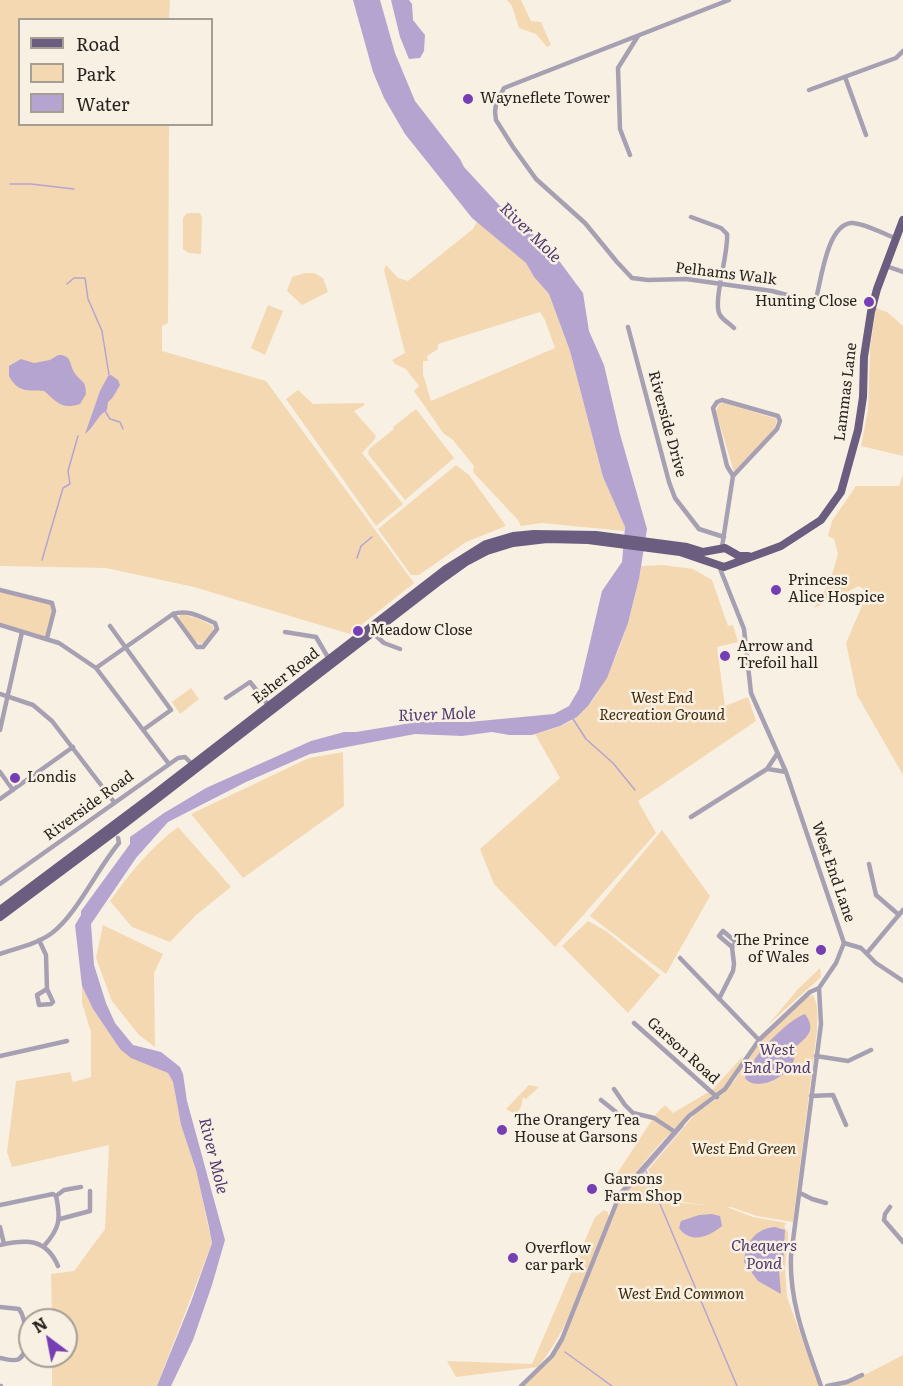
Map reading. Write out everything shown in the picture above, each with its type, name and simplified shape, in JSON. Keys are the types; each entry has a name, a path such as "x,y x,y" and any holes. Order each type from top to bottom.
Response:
{"main road":[{"name":"Lammas Lane","path":"723,565 781,546 820,520 841,492 858,430 864,357 871,312 885,266 903,220"},
{"name":"Esher Road","path":"0,909 193,765 446,569 486,544 513,536 540,533 572,533 613,540"},
{"path":"613,540 687,547 703,552 727,548 739,556 749,556"},
{"name":"Esher Road","path":"0,917 460,566 495,548 523,541 613,540"},
{"path":"646,544 686,553 723,565"},
{"path":"719,549 713,558 723,565"},
{"path":"723,565 733,556 732,552"}],"street":[{"path":"630,155 620,129 618,68 639,35 729,0"},
{"name":"Pelhams Walk","path":"639,35 504,88 496,104 495,112 496,120 502,131 536,179 585,223 627,274 637,280 686,279 721,283 772,291 813,302 816,299 823,266 835,234 843,226 854,222 895,238"},
{"path":"808,90 896,58 903,53"},
{"path":"844,77 866,135"},
{"path":"691,217 720,228 727,234 717,305 719,314 734,328"},
{"path":"885,266 903,272"},
{"name":"Riverside Drive","path":"628,327 675,498 699,529 724,537"},
{"path":"719,549 724,537 733,476 777,429 780,421 777,416 722,400 717,402 713,408 727,466 733,476"},
{"name":"West End Lane","path":"521,1386 552,1356 562,1339 620,1194 690,1116 717,1097 733,1079 759,1040 810,992 819,988 836,963 844,943 786,772 751,693 744,629 726,581 723,565"},
{"path":"0,590 52,603 54,610 47,638"},
{"path":"96,668 125,646 173,614 181,611 194,613 215,623 217,629 203,647 197,647 173,614"},
{"path":"0,626 47,638 71,650 96,668 169,764 183,756 193,765"},
{"path":"110,626 171,710 143,730"},
{"path":"0,730 22,632"},
{"path":"285,632 316,637 329,659"},
{"path":"373,633 384,643 400,650"},
{"path":"226,698 250,682 269,706"},
{"path":"0,694 33,705 52,721 114,802"},
{"path":"0,799 73,747"},
{"path":"691,817 767,769 778,753"},
{"name":"Riverside Road","path":"0,884 169,764"},
{"path":"767,769 786,772"},
{"path":"0,772 13,790"},
{"path":"0,954 52,933 69,915 119,843 118,838"},
{"path":"867,953 901,912 876,895 869,864"},
{"path":"39,940 46,955 47,989"},
{"path":"844,943 861,948 876,963 903,981"},
{"path":"719,999 733,972 732,947"},
{"path":"680,958 759,1040"},
{"path":"819,988 821,1020 790,1279 802,1331 821,1386"},
{"name":"Garson Road","path":"634,1023 717,1097"},
{"path":"0,1056 67,1041"},
{"path":"816,1056 848,1061 872,1050"},
{"path":"614,1089 633,1113 654,1118 675,1132"},
{"path":"811,1096 833,1095 846,1125"},
{"path":"608,1106 618,1096"},
{"path":"601,1100 616,1112"},
{"path":"56,1196 64,1190 81,1187"},
{"path":"60,1219 90,1211 90,1191"},
{"path":"800,1193 826,1203"},
{"path":"0,1205 53,1194 56,1196"},
{"path":"44,1246 55,1231 60,1219 56,1196"},
{"path":"890,1207 884,1220 903,1242"},
{"path":"0,1227 2,1245 25,1241 44,1246 54,1256 58,1266"},
{"path":"0,1307 19,1309 23,1314 26,1329 24,1352 21,1357 13,1360 0,1358"},
{"path":"828,1386 847,1382 862,1375"}],"green space":[{"path":"0,0 170,0 169,18 18,18 18,126 169,126 168,323 162,326 162,351 266,381 414,583 350,634 194,587 106,568 0,566"},
{"path":"507,0 521,0 531,21 541,22 551,45 547,47 536,34 519,28 512,6"},
{"path":"187,213 200,213 202,218 201,254 189,253 183,249 183,218"},
{"path":"477,222 526,263 534,277 549,294 570,351 603,477 625,527 624,531 542,523 521,526 473,472 474,466 452,439 444,434 414,391 419,386 406,369 392,360 405,353 384,270 386,265 398,278 408,281 473,229","holes":["540,312 555,348 431,401 423,374 423,361 428,361 427,356 438,349 438,344"]},
{"path":"314,273 323,278 328,292 302,305 287,291 292,277"},
{"path":"268,305 283,311 265,355 251,348"},
{"path":"876,308 887,312 903,326 903,456 861,446 868,410 870,349"},
{"path":"298,390 313,404 363,403 365,405 354,411 376,436 362,453 403,504 376,526 286,399"},
{"path":"724,403 777,419 775,428 734,472 716,412 719,404"},
{"path":"416,409 454,458 405,500 368,454 369,449"},
{"path":"456,465 469,475 506,526 466,542 419,575 411,575 378,529"},
{"path":"903,474 903,775 857,695 846,643 868,592 859,586 814,608 829,583 838,554 834,539 828,536 832,521 856,486 899,486"},
{"name":"West End Recreation Ground","path":"663,565 693,569 712,580 728,626 733,625 738,642 717,647 725,706 748,697 756,721 638,801 656,833 555,947 494,884 480,849 560,778 535,734 567,723 589,705 611,669 620,647 641,566"},
{"path":"0,590 53,605 47,638 0,625"},
{"path":"181,614 197,618 213,626 213,630 203,643 200,644 193,639 178,618"},
{"path":"191,688 199,699 180,714 172,702"},
{"path":"343,752 344,806 243,878 191,814 309,758"},
{"path":"178,827 231,887 196,915 170,942 132,927 110,901 141,861"},
{"path":"662,830 710,896 666,974 590,916"},
{"path":"588,921 606,931 660,975 628,1013 562,946"},
{"path":"103,925 163,954 154,973 155,1047 139,1035 112,1001 96,958"},
{"path":"820,968 821,977 768,1025 798,989"},
{"path":"82,986 93,1009 120,1049 168,1073 173,1082 181,1125 196,1170 212,1243 157,1386 52,1386 52,1368 78,1368 78,1308 52,1308 51,1274 74,1271 105,1229 109,1145 12,1167 7,1152 16,1081 70,1072 73,1082 91,1077 91,1032 82,1003"},
{"name":"West End Common","path":"813,995 817,1008 817,1030 793,1222 757,1216 727,1207 753,1217 786,1223 784,1227 788,1232 785,1269 787,1297 819,1386 522,1386 557,1350 621,1195 643,1168 657,1200 711,1206 662,1199 648,1170 695,1114 718,1098 735,1080 759,1041"},
{"path":"743,1056 738,1068 722,1089 666,1138 631,1178 623,1180 614,1178 656,1114 665,1105 673,1113 712,1090"},
{"path":"529,1085 539,1087 526,1099 523,1097 516,1115 506,1109"},
{"path":"604,1210 608,1212 609,1218 578,1296 560,1334 538,1367 456,1377 447,1361 532,1364 595,1217"},
{"path":"903,1355 903,1386 832,1386 855,1380"}],"water":[{"name":"River Mole","path":"353,0 380,0 395,53 415,101 464,167 500,206 513,213 560,262 583,293 589,331 604,365 620,434 647,529 639,579 628,623 607,678 588,706 577,717 560,726 532,735 492,732 462,736 415,734 310,754 246,782 168,822 136,858 91,924 94,965 115,1023 133,1045 161,1052 180,1067 183,1074 187,1101 225,1240 193,1340 171,1386 157,1386 212,1243 196,1170 181,1125 173,1082 168,1073 131,1058 120,1049 93,1009 82,986 75,925 81,911 130,844 130,837 206,788 311,741 344,732 417,722 469,722 554,714 569,706 579,689 602,591 622,562 625,527 603,477 570,351 549,294 534,277 526,263 472,218 405,134 384,98 373,72"},
{"path":"391,0 409,0 412,4 413,20 425,35 424,51 420,58 409,59 400,37"},
{"path":"58,355 68,358 74,372 85,386 86,394 80,404 69,406 60,404 44,391 20,388 9,376 9,366 21,359 34,363 50,360"},
{"path":"111,375 118,380 120,385 108,402 107,410 85,434 100,391 108,376"},
{"name":"West End Pond","path":"805,1014 809,1020 809,1033 796,1047 795,1057 788,1070 767,1083 749,1082 745,1078 748,1070 761,1051 779,1032"},
{"path":"699,1215 720,1216 722,1226 706,1236 689,1236 679,1228 681,1221"},
{"name":"Chequers Pond","path":"775,1227 785,1230 783,1265 779,1270 781,1294 758,1281 744,1262 752,1238 768,1228"}],"waterway":[{"path":"10,184 74,189"},
{"path":"67,284 74,278 85,278 88,299 102,331 109,375"},
{"path":"105,411 110,419 120,422 123,429"},
{"path":"42,560 63,488 70,484 68,471 78,436"},
{"path":"357,558 361,546 372,537"},
{"path":"573,719 586,739 613,763 635,790"},
{"path":"627,1191 683,1126"},
{"path":"646,1171 737,1386"},
{"path":"565,1352 612,1386"}],"place":[{"name":"Wayneflete Tower","path":"468,99"},
{"name":"Hunting Close","path":"869,302"},
{"name":"Princess Alice Hospice","path":"776,590"},
{"name":"Meadow Close","path":"358,631"},
{"name":"Arrow and Trefoil hall","path":"725,656"},
{"name":"Londis","path":"15,778"},
{"name":"The Prince of Wales","path":"821,950"},
{"name":"The Orangery Tea House at Garsons","path":"502,1130"},
{"name":"Garsons Farm Shop","path":"592,1189"},
{"name":"Overflow car park","path":"513,1258"}],"park label":[{"name":"West End Green","path":"744,1150"}]}
